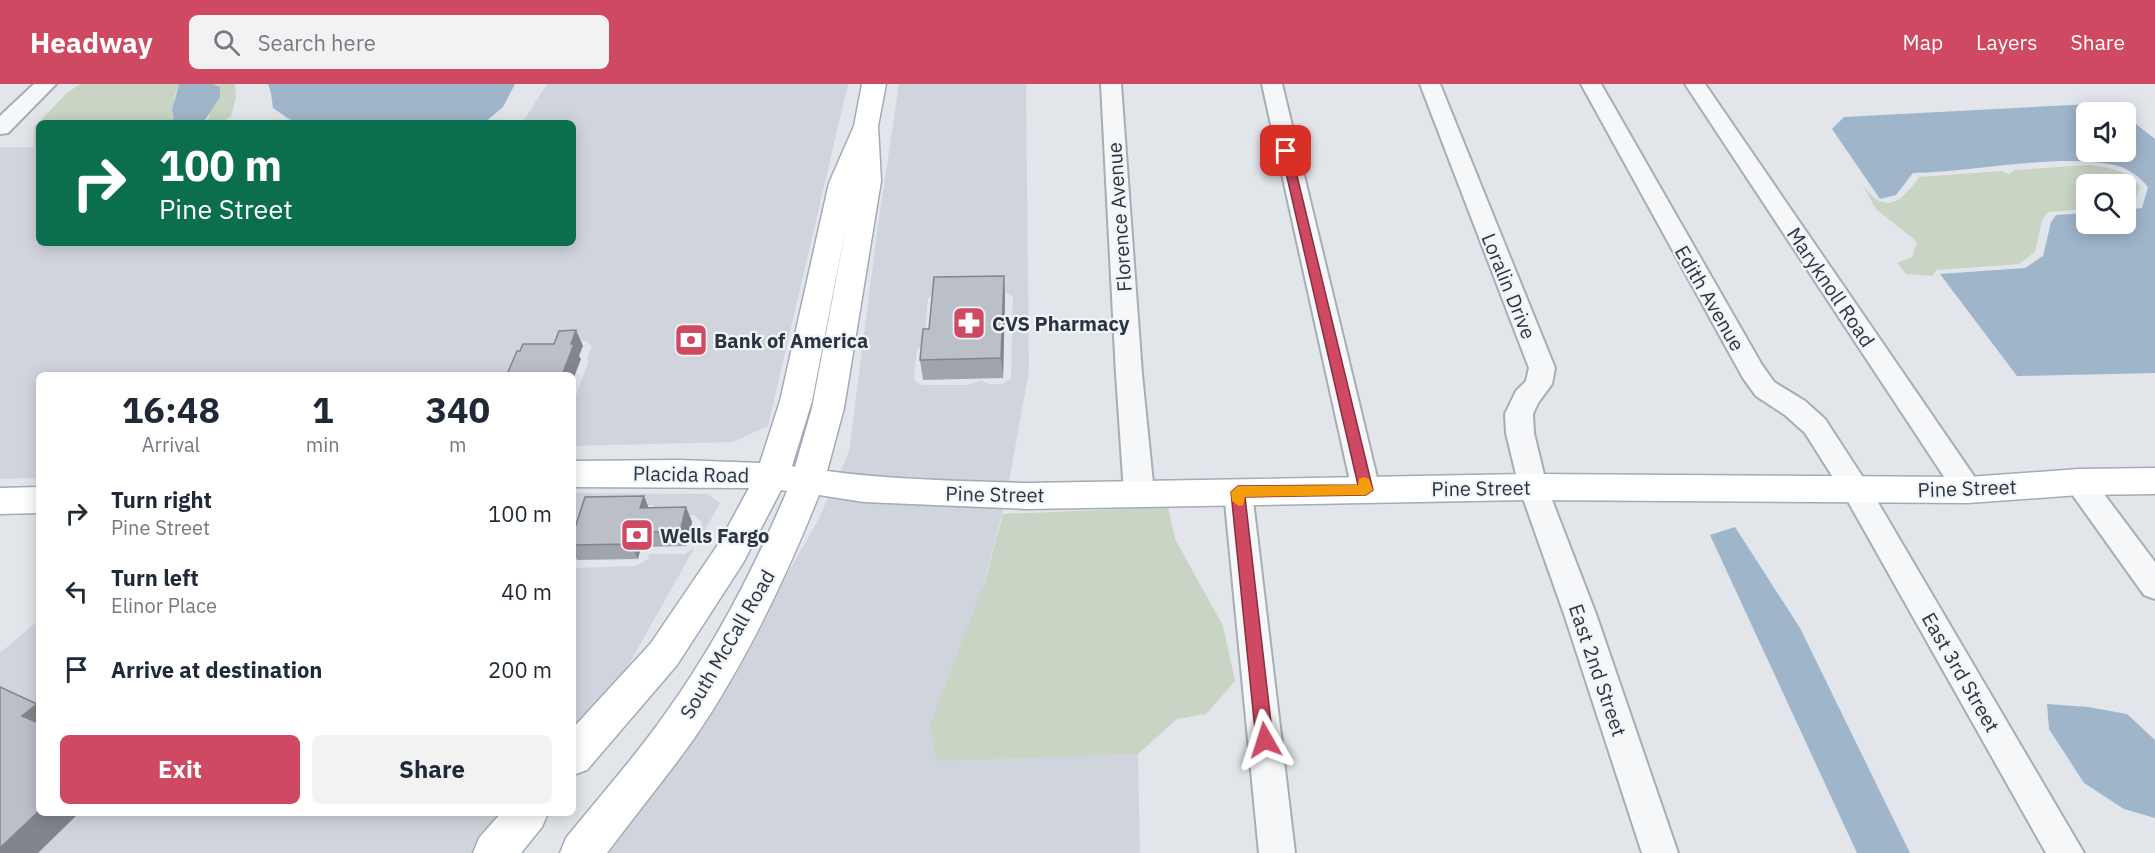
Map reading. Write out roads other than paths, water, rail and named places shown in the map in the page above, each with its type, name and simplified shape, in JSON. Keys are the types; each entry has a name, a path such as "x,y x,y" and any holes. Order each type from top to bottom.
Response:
{"main road":[{"name":"South McCall Road","path":"576,754 664,654 731,553 790,479 828,408 868,181 866,126 874,84"},
{"name":"Placida Road","path":"576,474 679,472 790,479"},
{"name":"South McCall Road","path":"580,853 679,727 715,671 773,565 790,479"},
{"name":"Pine Street","path":"790,479 864,489 1028,496 1533,488 1968,490 2079,482 2155,481"},
{"path":"0,501 36,500"},
{"path":"494,853 525,816"}],"street":[{"path":"0,128 46,84"},
{"name":"Florence Avenue","path":"1111,84 1129,374 1139,493"},
{"path":"1272,84 1366,490"},
{"name":"Loralin Drive","path":"1430,84 1542,368 1539,384 1526,398 1520,414 1520,433 1533,488"},
{"name":"Edith Avenue","path":"1591,84 1752,371 1765,389 1795,408 1815,426 1856,490"},
{"name":"Maryknoll Road","path":"1695,84 1968,490"},
{"path":"2079,482 2155,586"},
{"name":"East 2nd Street","path":"1533,488 1580,614 1660,853"},
{"name":"East 3rd Street","path":"1856,490 2066,853"},
{"path":"1238,492 1277,853"}],"water":[{"path":"179,84 212,84 220,87 220,97 205,120 172,120 174,118 172,110"},
{"path":"268,84 515,84 503,107 488,120 291,120 273,108"},
{"path":"2076,105 2076,161 1913,173 1896,195 1880,199 1832,129 1844,117"},
{"path":"2136,124 2155,139 2155,373 2017,376 1940,274 2025,268 2043,256 2051,222 2056,215 2076,214 2076,234 2136,234 2136,209 2142,208 2148,187 2136,174 2115,165 2092,162 2136,162"},
{"path":"1735,527 1800,628 1910,853 1857,853 1710,535"},
{"path":"2047,704 2088,707 2127,714 2155,740 2155,818 2124,809 2084,783 2049,729"}],"place":[{"name":"CVS Pharmacy","path":"969,323"},
{"name":"Bank of America","path":"691,340"},
{"name":"Wells Fargo","path":"637,535"}]}
